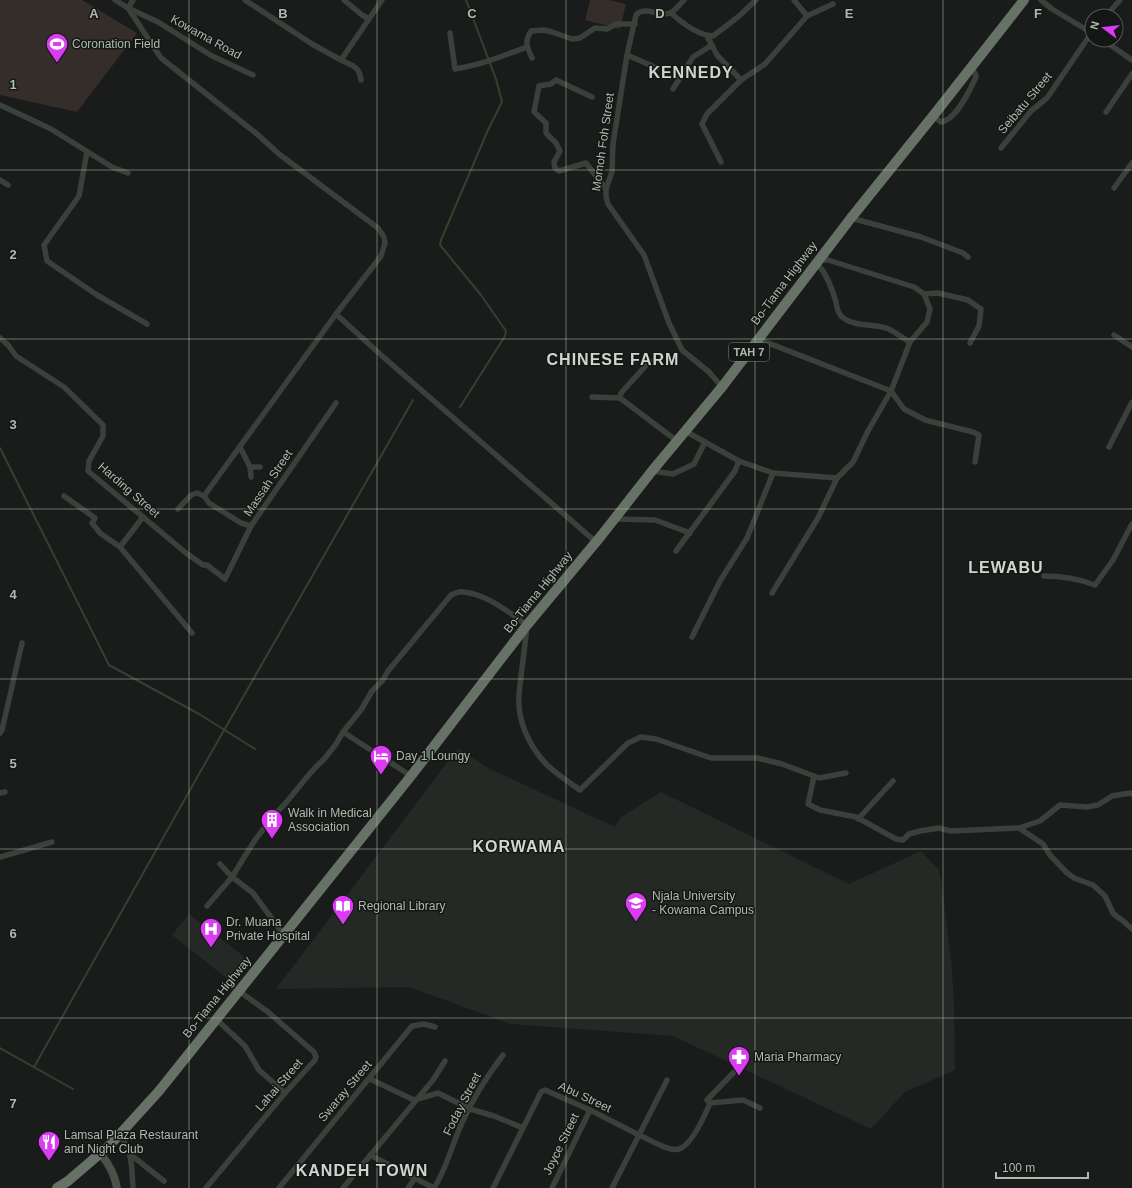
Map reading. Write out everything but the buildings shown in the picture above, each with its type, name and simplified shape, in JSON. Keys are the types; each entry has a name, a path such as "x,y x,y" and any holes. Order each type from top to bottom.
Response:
{"highway":[{"name":"Bo-Tiama Highway","path":"57,1188 68,1181 120,1135 159,1091 411,776 527,625 722,387 850,218 933,116 1024,0"}],"main road":[{"path":"100,1153 111,1168 116,1180 117,1188"}],"street":[{"name":"Kowama Road","path":"115,0 128,8 158,22 212,56 253,75"},
{"path":"133,0 128,8 161,58 257,134 279,154 378,228 384,237 385,242 381,256 336,314 204,496"},
{"path":"245,0 312,44 358,69 361,80"},
{"path":"344,0 369,19"},
{"path":"341,60 382,0"},
{"path":"684,0 671,13 682,23 707,36 713,36 738,17 756,0"},
{"path":"794,0 807,16"},
{"path":"1041,0 1052,9 1084,27"},
{"path":"1113,8 1120,0"},
{"path":"721,162 702,124 707,114 741,80 764,64 807,16 833,4"},
{"name":"Momoh Foh Street","path":"671,13 666,14 643,11 636,15 627,55 612,150 612,172 606,189 606,196 608,204 644,255 669,323 682,350 708,372 722,387"},
{"path":"532,58 527,47 526,39 531,31 544,30 572,39 580,38 595,28 607,29 616,24 634,24"},
{"path":"450,33 455,69 468,67 527,47"},
{"path":"707,36 717,55 741,80"},
{"name":"Seibatu Street","path":"1001,148 1031,111 1046,98 1084,43"},
{"path":"673,89 693,57 712,45"},
{"path":"1115,48 1132,60"},
{"path":"627,55 657,68"},
{"path":"933,116 941,122 945,122 957,111 976,77 975,73 970,69"},
{"path":"1106,112 1132,74"},
{"path":"592,97 556,80 551,84 539,86 534,112 546,123 546,134 556,143 560,151 554,162 555,168 558,171 586,163 606,189"},
{"path":"0,105 51,129 112,167 128,173"},
{"path":"87,152 79,196 44,245 47,261 97,295 147,324"},
{"path":"1114,188 1132,163"},
{"path":"0,180 8,184"},
{"path":"850,218 921,237 963,253 968,257"},
{"path":"910,342 889,329 877,326 865,326 843,317 837,311 836,301 826,277 817,262 828,260 907,285 924,294 938,293 968,300 981,309 979,326 970,343"},
{"path":"772,592 818,518 837,478 853,462 868,431 891,391 910,342 927,322 930,309 924,294"},
{"path":"336,314 387,361 596,542"},
{"path":"1114,335 1132,347"},
{"name":"Harding Street","path":"0,338 8,345 16,356 64,387 103,425 103,436 89,461 88,471 186,553 203,565 208,565 225,579"},
{"path":"758,339 891,391 904,409 925,420 973,432 979,435 975,462"},
{"path":"620,398 621,393 650,361"},
{"path":"592,396 620,398 677,441"},
{"path":"1109,447 1132,402"},
{"name":"Massah Street","path":"225,579 251,526 336,403"},
{"path":"685,431 739,461 774,473 837,478"},
{"path":"652,471 672,474 694,464 705,442"},
{"path":"240,447 250,467 251,476"},
{"path":"676,551 735,471 739,461"},
{"path":"250,467 260,467"},
{"path":"692,637 720,581 747,538 774,473"},
{"path":"178,509 191,495 197,493 204,496 209,503 241,523 251,526"},
{"path":"64,496 95,518 92,523 100,532 120,547 192,633"},
{"path":"120,547 143,516"},
{"path":"615,519 655,520 690,533"},
{"path":"1044,576 1067,578 1088,582 1095,585 1113,560 1132,524"},
{"path":"207,906 232,877 275,814 336,744 343,732 361,710 372,691 383,680 388,671 451,595 462,591 483,598 501,607 527,625 519,696 521,720 530,740 546,764 580,790 628,743 641,737 656,739 711,758 758,758 782,764 818,778 846,773"},
{"path":"0,733 2,730 22,643"},
{"path":"343,732 411,776"},
{"path":"814,776 808,804 820,810 858,818 896,839 903,840 909,834 939,828 951,831 1019,828 1040,821 1060,805 1087,807 1098,805 1112,796 1132,794"},
{"path":"858,818 893,781"},
{"path":"1019,828 1043,844 1066,872 1074,878 1094,885 1105,896 1113,913 1132,929"},
{"path":"0,857 52,842"},
{"path":"220,864 232,877 253,893 284,935"},
{"name":"Lahai Street","path":"206,1188 285,1093 315,1060 316,1055 268,1012 239,991"},
{"path":"216,1019 245,1046 259,1070 285,1093"},
{"name":"Swaray Street","path":"279,1188 412,1026 424,1024 435,1027"},
{"name":"Foday Street","path":"434,1188 441,1176 462,1123 492,1069 503,1054"},
{"path":"343,1188 414,1100 433,1080 445,1061"},
{"path":"708,1102 734,1072"},
{"path":"370,1079 414,1100 438,1093 470,1109 494,1116 523,1128"},
{"path":"612,1188 667,1080"},
{"name":"Abu Street","path":"493,1188 541,1092 545,1090 590,1110 662,1146 680,1149 687,1143 700,1124 708,1102"},
{"path":"708,1102 743,1100 760,1108"},
{"name":"Joyce Street","path":"552,1188 590,1110"},
{"path":"120,1135 131,1156 133,1186"},
{"path":"370,1155 434,1188"},
{"path":"131,1156 164,1181"},
{"path":"408,1188 416,1178"}],"shaded area":[{"name":"Coronation Field","path":"0,0 82,0 137,33 77,112 0,95"},
{"path":"590,0 609,0 626,4 620,29 585,20"},
{"name":"Njala University - Kowama Campus","path":"458,748 490,769 615,827 621,817 661,792 849,884 921,851 939,870 942,886 951,959 954,1001 955,1070 905,1092 871,1129 673,1036 511,1024 409,987 276,989"},
{"name":"Dr. Muana Private Hospital","path":"189,914 251,962 234,984 172,935"}],"waterway":[{"path":"460,407 505,336 506,331 481,295 440,245 488,130 502,102 496,79 466,0"},
{"path":"34,1067 199,774 413,400"},
{"path":"0,448 109,665 199,714 255,749"},
{"path":"0,1048 73,1089"}],"place":[{"name":"Coronation Field","path":"57,64"},
{"name":"Day 1 Loungy","path":"381,776"},
{"name":"Walk in Medical Association","path":"272,840"},
{"name":"Njala University - Kowama Campus","path":"636,922"},
{"name":"Regional Library","path":"343,926"},
{"name":"Dr. Muana Private Hospital","path":"211,948"},
{"name":"Maria Pharmacy","path":"739,1076"},
{"name":"Lamsal Plaza Restaurant and Night Club","path":"49,1162"}],"district":[{"name":"KENNEDY","path":"691,72"},
{"name":"CHINESE FARM","path":"613,359"},
{"name":"LEWABU","path":"1006,567"},
{"name":"KORWAMA","path":"519,846"},
{"name":"KANDEH TOWN","path":"362,1170"}]}
